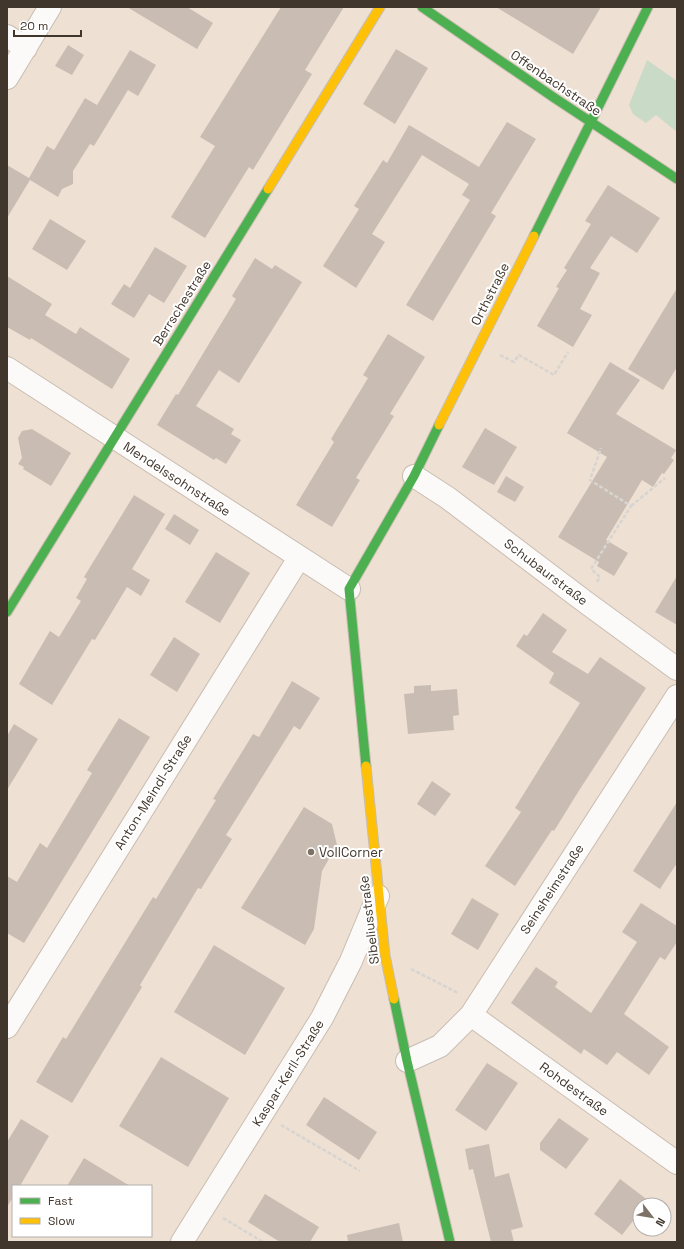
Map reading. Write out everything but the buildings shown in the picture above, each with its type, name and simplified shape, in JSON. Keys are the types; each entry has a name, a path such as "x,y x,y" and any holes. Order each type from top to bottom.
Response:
{"street":[{"path":"7,78 50,7"},
{"name":"Berrschestraße","path":"7,612 380,7"},
{"name":"Offenbachstraße","path":"422,7 677,179"},
{"name":"Orthstraße","path":"349,589 414,476 648,7"},
{"path":"7,36 26,48"},
{"name":"Mendelssohnstraße","path":"7,368 298,558 349,589"},
{"name":"Schubaurstraße","path":"414,476 448,498 677,669"},
{"name":"Anton-Meindl-Straße","path":"7,1027 298,558"},
{"name":"Sibeliusstraße","path":"349,589 385,955 407,1061 450,1242"},
{"name":"Seinsheimstraße","path":"407,1061 440,1046 474,1010 677,696"},
{"name":"Kaspar-Kerll-Straße","path":"182,1242 322,1018 351,961 378,896"},
{"name":"Rohdestraße","path":"474,1010 677,1163"}],"path":[{"path":"517,357 519,355 554,375 568,352"},
{"path":"601,448 590,480 631,506"},
{"path":"594,571 591,569 631,506 665,478"},
{"path":"385,955 462,995 474,1010"},
{"path":"262,1114 360,1171"},
{"path":"204,1206 263,1242"}],"green space":[{"path":"647,60 677,81 677,132 656,115 646,123 633,114 629,105"}],"traffic: fast":[{"path":"422,7 553,97 677,179"},
{"path":"534,236 648,7"},
{"path":"7,612 268,189"},
{"path":"366,766 349,589 414,476 439,425"},
{"path":"394,999 407,1061 450,1242"}],"traffic: slow":[{"path":"268,189 380,7"},
{"path":"439,425 534,236"},
{"path":"366,766 385,955 394,999"}],"place":[{"name":"VollCorner","path":"311,852"}]}
